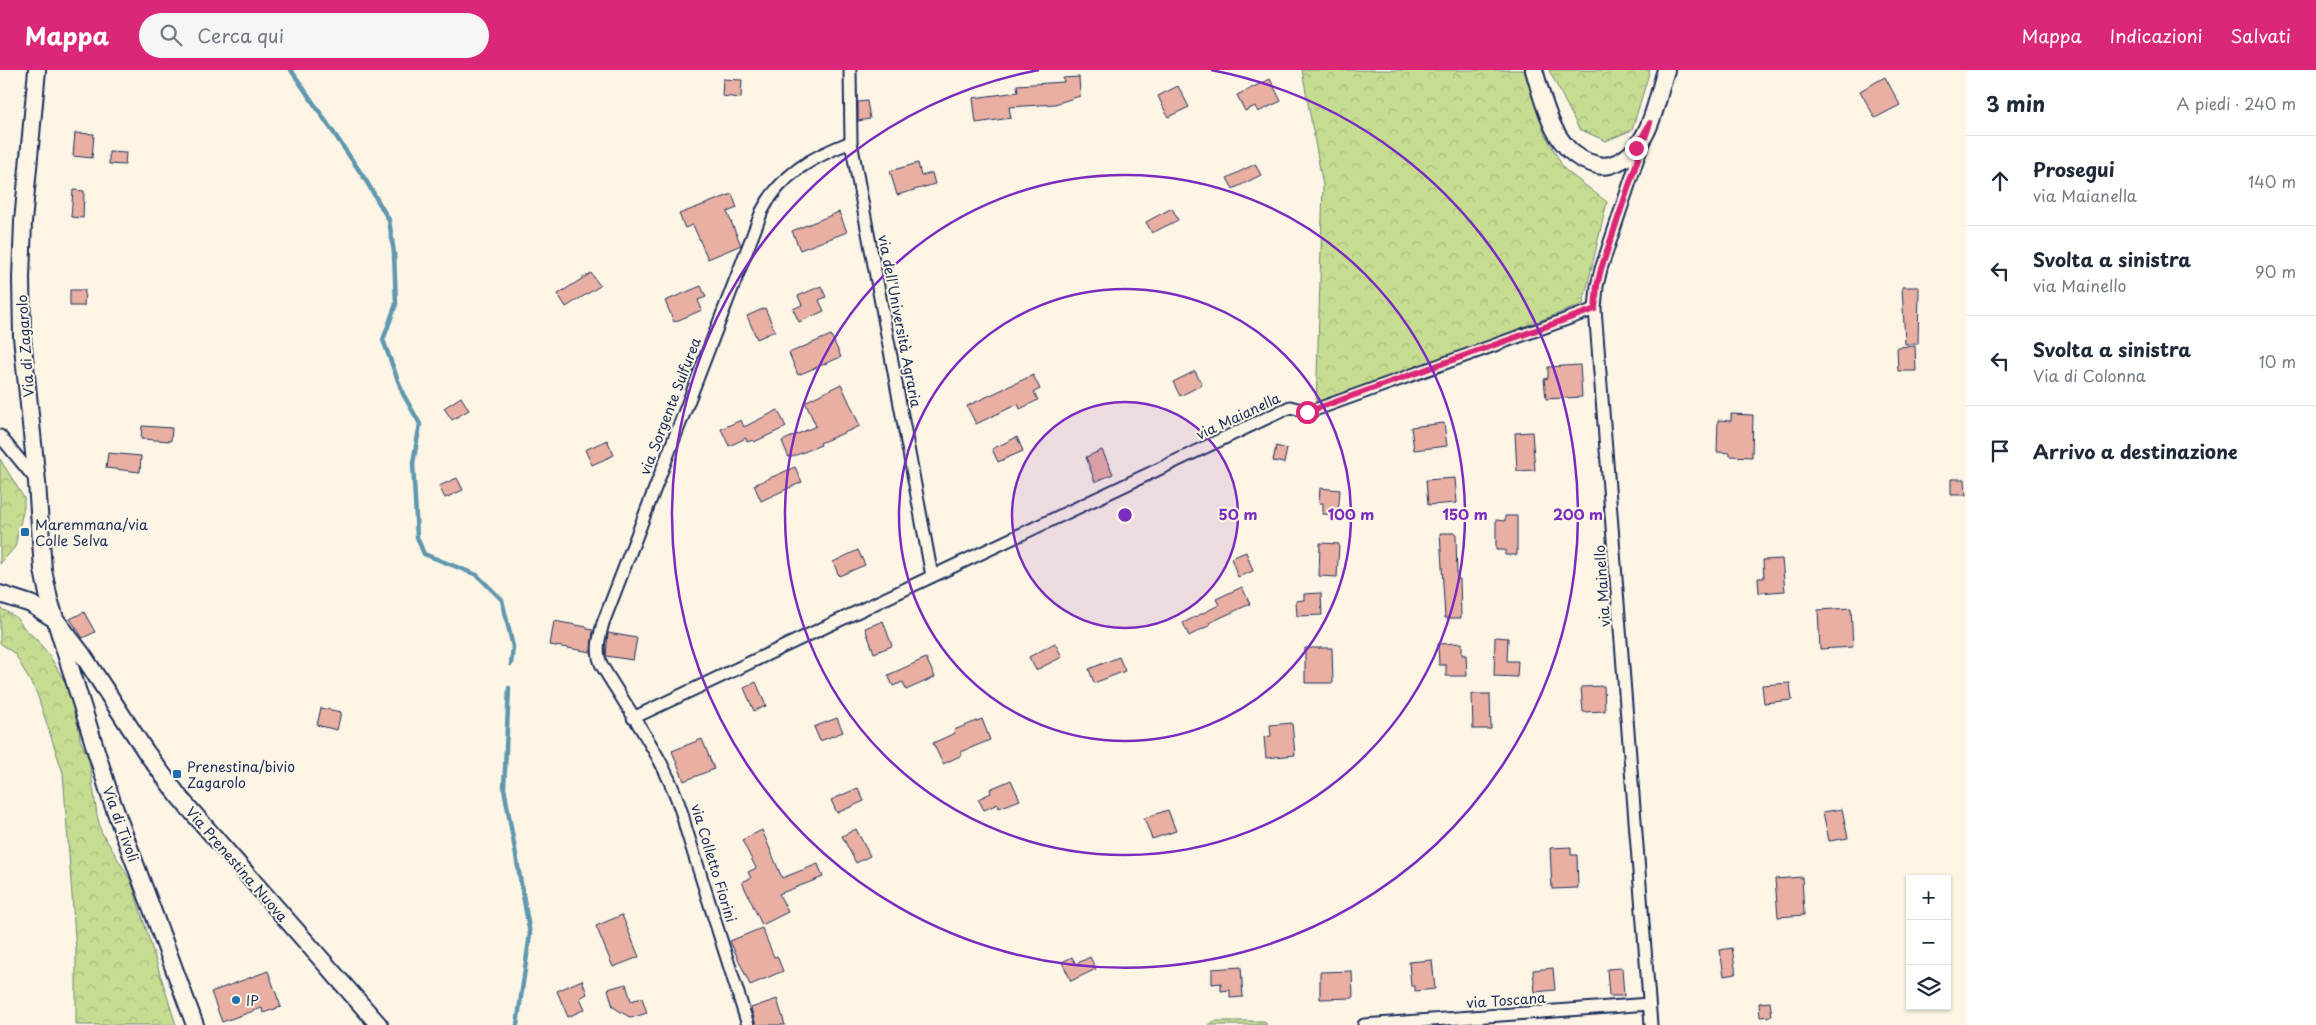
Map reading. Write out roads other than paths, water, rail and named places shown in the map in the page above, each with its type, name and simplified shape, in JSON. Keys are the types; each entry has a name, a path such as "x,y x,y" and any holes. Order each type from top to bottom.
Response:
{"main road":[{"name":"Via di Zagarolo","path":"37,70 23,222 21,278 22,337 37,482 43,570 56,620"},
{"path":"1534,70 1554,127 1568,149 1580,159 1600,167 1622,161 1636,148 1650,123 1666,70"},
{"path":"0,594 31,604 56,620"},
{"name":"Via di Tivoli","path":"56,620 105,782 195,1025"},
{"name":"Via Prenestina Nuova","path":"56,620 82,654 146,752 180,798 379,1025"}],"street":[{"name":"via dell'Università Agraria","path":"850,70 851,142 932,576"},
{"name":"via Mainello","path":"1650,123 1601,269 1595,309 1651,1025"},
{"name":"via Sorgente Sulfurea","path":"633,718 599,658 598,642 603,623 762,211 769,198 786,178 815,157 851,142"},
{"name":"via Maianella","path":"633,718 1290,407 1309,412 1595,309"},
{"path":"0,436 37,482"},
{"name":"via Colletto Fiorini","path":"633,718 671,781 680,804 686,829 748,1025"},
{"name":"via Toscana","path":"1364,1025 1649,1004"}],"waterway":[{"path":"291,70 365,179 389,220 394,253 396,304 383,340 403,394 420,424 413,463 417,537 424,554 477,575 502,600 513,647 511,664"},
{"path":"509,688 504,788 530,934 517,1025"}],"place":[{"name":"Maremmana/via Colle Selva","path":"25,532"},
{"name":"Prenestina/bivio Zagarolo","path":"177,774"},
{"name":"IP","path":"236,1000"}]}
